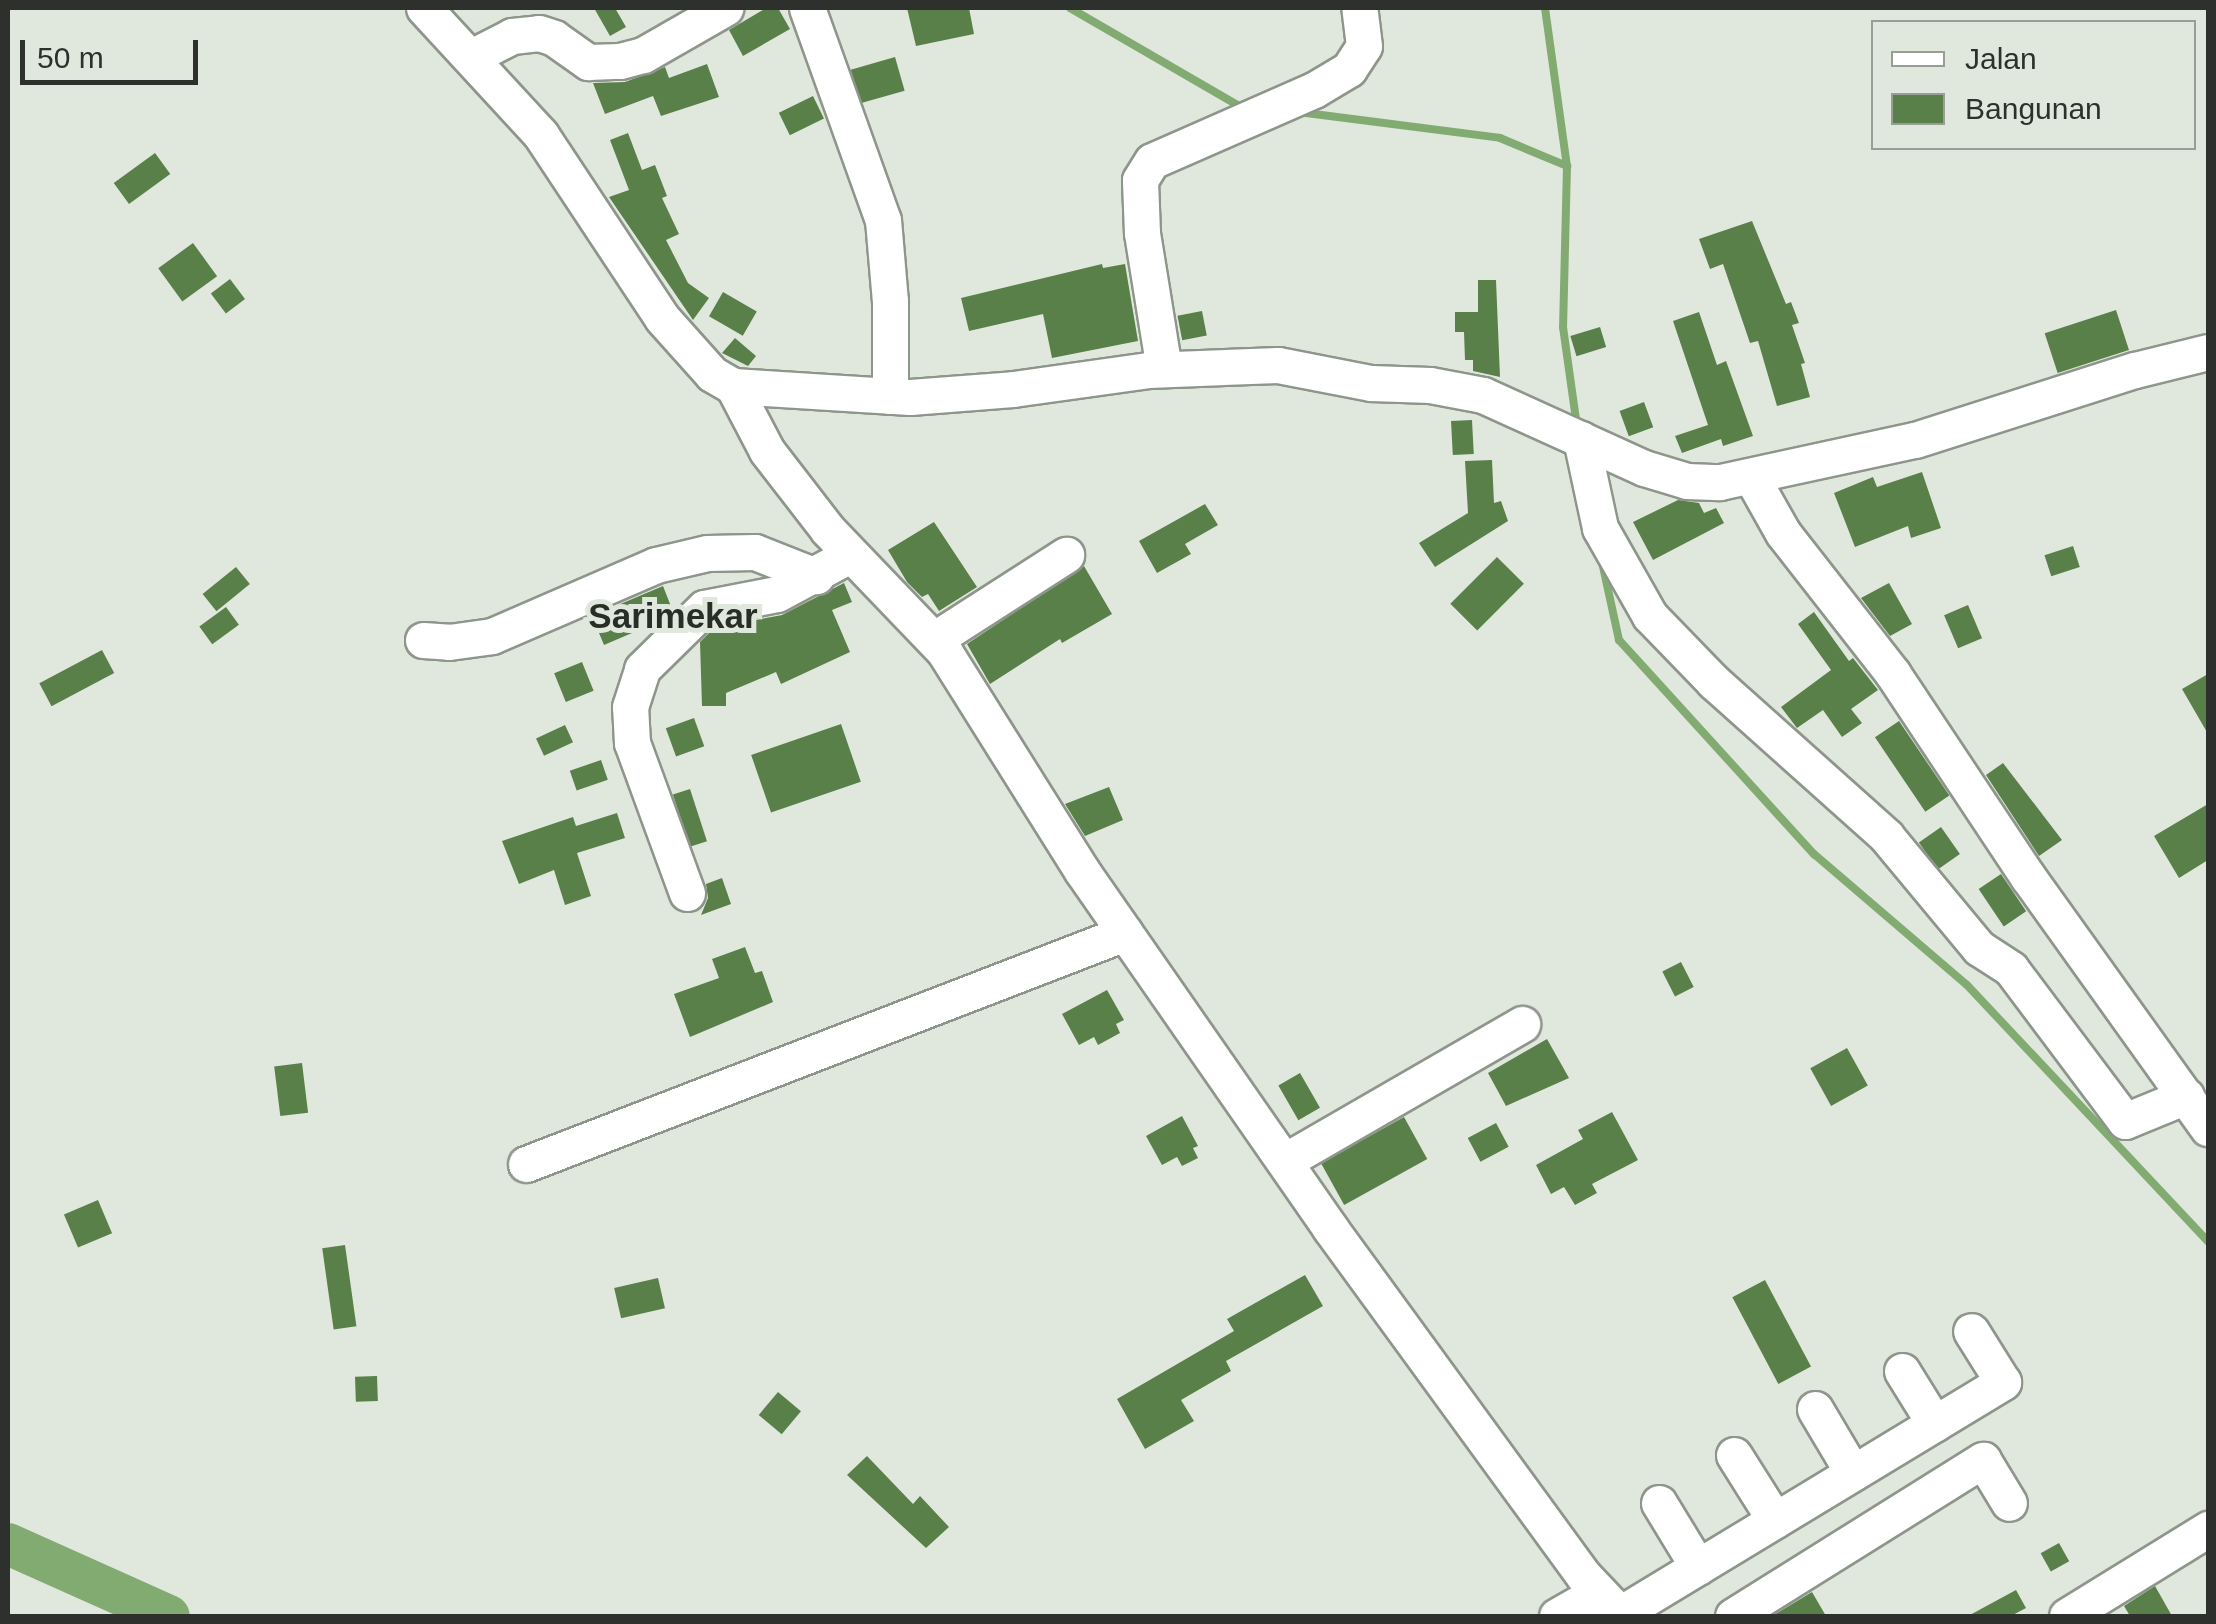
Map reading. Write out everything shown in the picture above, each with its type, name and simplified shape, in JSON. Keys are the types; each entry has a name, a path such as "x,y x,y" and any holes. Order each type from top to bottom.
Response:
{"street":[{"path":"424,8 541,134 662,318 712,374 732,386 890,396 1013,390 1164,369 1278,365 1371,383 1430,385 1483,395 1630,461 1687,481 1752,478 1915,440 2135,370 2208,352"},
{"path":"472,56 512,36 539,33 562,43 588,62 620,61 643,55 725,8"},
{"path":"807,8 882,220 890,301 890,396"},
{"path":"1164,369 1142,233 1140,180 1152,162 1314,90 1349,69 1364,46 1358,8"},
{"path":"732,386 767,450 850,556 935,639 1125,933 1384,1304 1614,1607"},
{"path":"1582,439 1600,528 1650,616 1714,682 1886,836 1979,948 2011,969 2125,1121 2190,1091"},
{"path":"1752,478 1783,533 1872,645 2028,876 2190,1091 2208,1128"},
{"path":"423,640 449,642 492,636 656,565 708,552 755,552 816,576"},
{"path":"935,639 1066,555"},
{"path":"687,893 632,743 633,688 656,651 704,608 777,594 850,556"},
{"path":"526,1164 1125,933"},
{"path":"1286,1161 1522,1024"},
{"path":"1556,1616 1614,1607 1698,1567 2003,1382 1971,1331"},
{"path":"1902,1371 1934,1424"},
{"path":"1814,1410 1854,1473"},
{"path":"1734,1454 1775,1520"},
{"path":"1732,1616 1984,1460 2009,1503"},
{"path":"1659,1503 1698,1567"},
{"path":"2067,1616 2208,1529"}],"building":[{"path":"594,8 615,8 626,27 610,36"},
{"path":"766,8 778,8 790,29 743,56 729,30"},
{"path":"907,8 969,8 974,34 916,46"},
{"path":"895,57 905,91 860,103 851,70"},
{"path":"707,64 719,97 661,116 653,96 605,114 593,83 625,82 665,67 669,78"},
{"path":"813,96 824,118 790,135 779,113"},
{"path":"628,133 642,170 655,165 667,196 662,198 679,234 666,240 688,283 709,298 693,320 609,197 629,190 610,140"},
{"path":"155,153 170,174 129,204 114,183"},
{"path":"1752,221 1786,304 1791,302 1799,323 1792,325 1805,363 1801,364 1810,397 1777,406 1758,341 1750,343 1723,264 1710,269 1699,239"},
{"path":"193,243 217,276 182,301 158,268"},
{"path":"1102,264 1103,268 1125,264 1138,341 1052,358 1043,314 969,331 961,298"},
{"path":"230,279 245,299 226,313 211,293"},
{"path":"1478,280 1496,280 1500,377 1473,371 1473,360 1465,360 1464,332 1455,332 1455,312 1478,312"},
{"path":"723,292 757,312 743,336 709,316"},
{"path":"2116,310 2129,350 2058,373 2045,333"},
{"path":"1202,311 1207,336 1182,340 1177,316"},
{"path":"1699,312 1717,365 1726,361 1753,436 1723,446 1721,439 1682,453 1675,436 1708,425 1673,321"},
{"path":"1600,327 1606,347 1576,356 1570,336"},
{"path":"735,338 756,356 748,366 722,353"},
{"path":"1644,402 1653,427 1629,436 1620,411"},
{"path":"1472,420 1474,454 1453,455 1451,421"},
{"path":"1492,460 1494,503 1501,501 1508,521 1435,567 1419,543 1468,513 1465,461"},
{"path":"1922,472 1941,528 1911,538 1908,526 1855,547 1834,493 1873,477 1877,487"},
{"path":"1678,500 1699,503 1704,513 1716,508 1724,523 1653,560 1633,522"},
{"path":"1205,504 1218,525 1185,544 1191,554 1157,573 1139,541"},
{"path":"934,522 977,587 939,611 928,594 922,597 907,582 888,550"},
{"path":"2073,546 2080,567 2051,576 2044,555"},
{"path":"1497,557 1524,584 1477,631 1450,604"},
{"path":"1084,566 1112,614 1062,643 1060,639 990,684 967,644"},
{"path":"236,567 250,584 216,611 203,594"},
{"path":"844,583 852,602 832,610 850,652 781,684 776,672 726,693 726,706 702,706 700,642 714,628 782,615"},
{"path":"1889,583 1912,624 1890,636 1861,598"},
{"path":"663,586 672,609 653,624 604,645 592,616"},
{"path":"1968,605 1982,638 1958,648 1944,615"},
{"path":"226,607 239,625 212,644 199,626"},
{"path":"1814,612 1849,661 1853,658 1878,690 1851,709 1862,723 1842,737 1823,710 1797,728 1781,707 1831,670 1798,624"},
{"path":"102,650 114,673 52,706 39,683"},
{"path":"582,662 594,691 566,702 554,673"},
{"path":"2208,674 2208,734 2182,689"},
{"path":"694,718 704,746 676,756 666,728"},
{"path":"1899,721 1949,796 1925,812 1875,737"},
{"path":"841,724 861,782 771,813 751,755"},
{"path":"565,725 573,742 544,756 536,739"},
{"path":"601,760 608,780 577,791 570,771"},
{"path":"2003,763 2062,840 2039,856 1986,775"},
{"path":"1109,787 1123,820 1085,836 1065,804"},
{"path":"690,789 707,841 690,847 673,795"},
{"path":"2208,804 2208,860 2179,878 2154,836"},
{"path":"617,813 625,838 577,853 591,896 565,905 554,870 519,884 502,841 573,817 576,826"},
{"path":"1941,827 1960,854 1938,870 1919,842"},
{"path":"2001,874 2026,911 2004,926 1979,889"},
{"path":"722,878 731,904 701,915 708,898 706,884"},
{"path":"745,947 755,973 762,971 773,1002 690,1037 674,994 719,978 712,959"},
{"path":"1681,962 1694,987 1675,996 1662,972"},
{"path":"1107,990 1124,1020 1116,1024 1120,1033 1098,1045 1094,1037 1079,1045 1062,1014"},
{"path":"1547,1039 1569,1078 1506,1106 1488,1073"},
{"path":"1847,1048 1868,1086 1831,1106 1810,1068"},
{"path":"302,1063 308,1113 280,1116 274,1066"},
{"path":"1300,1073 1320,1108 1298,1120 1278,1086"},
{"path":"1612,1112 1638,1160 1592,1184 1597,1193 1575,1205 1564,1187 1551,1194 1536,1165 1583,1139 1578,1130"},
{"path":"1182,1116 1198,1146 1193,1148 1198,1158 1182,1166 1177,1157 1162,1165 1146,1136"},
{"path":"1404,1117 1427,1159 1344,1205 1321,1163"},
{"path":"1496,1123 1509,1147 1480,1162 1468,1138"},
{"path":"98,1200 112,1233 78,1248 64,1214"},
{"path":"345,1245 356,1326 334,1329 322,1248"},
{"path":"1305,1275 1323,1306 1226,1361 1231,1371 1181,1400 1194,1421 1145,1449 1117,1399 1234,1331 1227,1319"},
{"path":"658,1278 665,1308 621,1318 614,1288"},
{"path":"1765,1280 1811,1367 1778,1384 1732,1297"},
{"path":"377,1376 378,1401 356,1402 355,1377"},
{"path":"778,1392 801,1411 782,1434 759,1415"},
{"path":"867,1456 913,1504 920,1496 949,1527 926,1548 847,1475"},
{"path":"2059,1543 2069,1561 2051,1572 2041,1553"},
{"path":"2155,1586 2172,1616 2130,1616 2124,1606"},
{"path":"2016,1590 2026,1608 2011,1616 1968,1616"},
{"path":"1812,1592 1826,1616 1772,1616"}],"waterway":[{"path":"1070,8 1241,107"},
{"path":"1545,8 1567,166 1563,327 1577,426"},
{"path":"1306,113 1500,138 1567,166"},
{"path":"1602,562 1619,640 1814,854 1967,985 2208,1242"},
{"path":"8,1544 169,1616"}],"district":[{"name":"Sarimekar","path":"673,616"}]}
